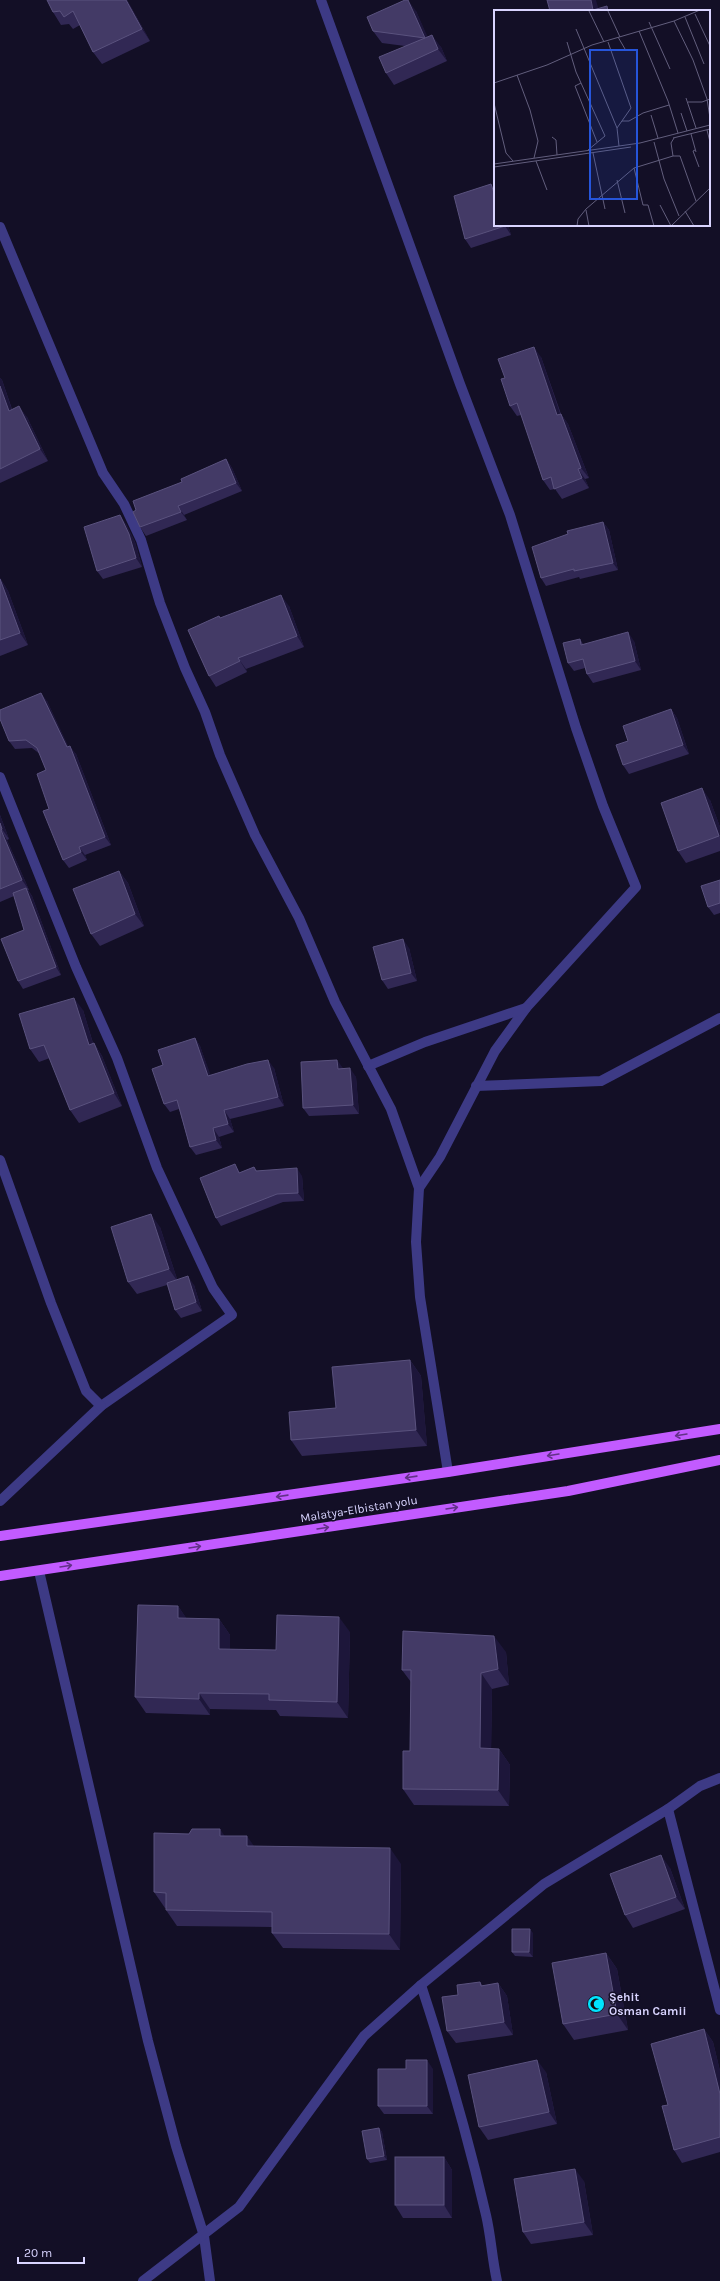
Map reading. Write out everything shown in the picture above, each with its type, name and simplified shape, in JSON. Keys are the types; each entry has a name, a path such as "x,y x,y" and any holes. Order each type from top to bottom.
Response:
{"main road":[{"name":"Malatya-Elbistan yolu","path":"0,1536 448,1472 720,1429"},
{"name":"Malatya-Elbistan yolu","path":"0,1576 568,1491 720,1460"}],"street":[{"path":"321,0 460,384 510,515 576,728 603,806 636,887 526,1008 495,1052 440,1157 419,1188"},
{"path":"0,227 103,473 124,504 141,540 160,603 185,668 205,712 220,756 254,835 299,918 335,1002 391,1109 419,1188 416,1242 420,1297 448,1472"},
{"path":"0,777 76,967 117,1058 157,1168 213,1288 232,1316 101,1406 0,1501"},
{"path":"368,1066 425,1042 526,1008"},
{"path":"476,1086 601,1081 720,1018"},
{"path":"0,1160 51,1303 86,1391 101,1406"},
{"path":"39,1571 148,2041 176,2146 204,2236 210,2281"},
{"path":"143,2281 204,2236 239,2207 364,2036 421,1985 544,1884 668,1809 700,1786 720,1778"},
{"path":"668,1809 720,2010"},
{"path":"421,1985 454,2086 478,2178 487,2217 497,2281"}],"building":[{"path":"47,0 126,0 142,29 93,52 73,11 64,17 60,11 53,12"},
{"path":"408,0 425,38 373,31 367,17"},
{"path":"547,0 591,0 593,10 550,10"},
{"path":"607,6 608,10 593,10"},
{"path":"432,35 438,49 386,73 379,57"},
{"path":"491,184 494,193 494,226 505,226 465,239 454,196"},
{"path":"534,347 557,415 561,414 581,468 578,469 582,478 554,489 551,477 543,480 517,403 510,406 501,379 505,378 498,359"},
{"path":"0,386 9,411 19,406 40,449 0,469"},
{"path":"226,459 236,483 178,506 181,512 140,527 133,512 136,510 133,501 182,482 181,479"},
{"path":"120,515 129,534 136,558 97,571 84,527"},
{"path":"603,522 613,563 574,571 574,569 541,578 532,547 568,534 567,531"},
{"path":"0,579 20,633 0,640"},
{"path":"281,595 297,636 238,658 240,661 209,676 188,630 219,616 220,618"},
{"path":"628,632 635,661 587,674 583,659 568,663 563,643 580,639 581,645"},
{"path":"41,693 67,747 70,746 105,837 79,847 81,852 63,860 43,811 49,809 37,774 46,770 37,748 26,740 9,741 0,719 0,710"},
{"path":"671,709 683,745 623,765 616,745 628,741 623,726"},
{"path":"702,788 719,836 678,851 661,803"},
{"path":"0,823 1,830 22,880 0,889"},
{"path":"119,871 135,914 91,934 73,889"},
{"path":"720,880 720,903 708,907 701,886"},
{"path":"26,888 56,967 18,981 1,939 24,930 13,893"},
{"path":"403,939 411,973 382,980 373,947"},
{"path":"74,998 89,1045 94,1043 114,1093 70,1110 44,1045 30,1049 19,1014"},
{"path":"195,1038 208,1076 247,1064 268,1060 278,1097 224,1110 228,1124 213,1128 216,1140 190,1147 177,1100 164,1104 152,1069 163,1065 158,1050"},
{"path":"337,1060 338,1069 350,1068 353,1105 303,1108 301,1062"},
{"path":"235,1164 239,1173 254,1167 256,1171 297,1168 298,1193 277,1194 216,1218 200,1178"},
{"path":"151,1214 169,1269 128,1282 111,1227"},
{"path":"188,1276 196,1302 175,1310 167,1283"},
{"path":"410,1360 416,1430 291,1440 289,1412 336,1408 332,1367"},
{"path":"138,1605 178,1606 178,1618 219,1619 219,1649 276,1650 277,1615 339,1617 337,1702 269,1700 269,1694 199,1693 199,1699 135,1697"},
{"path":"403,1631 494,1636 498,1669 481,1673 480,1748 499,1749 498,1790 403,1789 403,1751 410,1751 411,1670 402,1670"},
{"path":"192,1829 220,1829 220,1836 247,1836 247,1846 390,1848 389,1934 272,1933 272,1912 166,1910 166,1893 154,1892 154,1833 189,1834"},
{"path":"661,1855 676,1897 625,1915 610,1874"},
{"path":"512,1929 530,1929 529,1952 512,1952"},
{"name":"Şehit Osman Camii","path":"606,1953 617,2014 563,2024 552,1963"},
{"path":"480,1982 481,1986 498,1983 504,2022 447,2031 442,1997 458,1995 457,1985"},
{"path":"704,2029 720,2094 720,2137 674,2150 662,2106 668,2105 651,2044"},
{"path":"406,2060 427,2060 427,2106 378,2106 378,2069 406,2069"},
{"path":"537,2060 549,2112 479,2127 468,2075"},
{"path":"379,2128 384,2156 367,2159 362,2131"},
{"path":"395,2157 444,2157 444,2205 395,2205"},
{"path":"575,2169 584,2222 523,2232 514,2179"}],"place":[{"name":"Şehit Osman Camii","path":"596,2004"}]}
